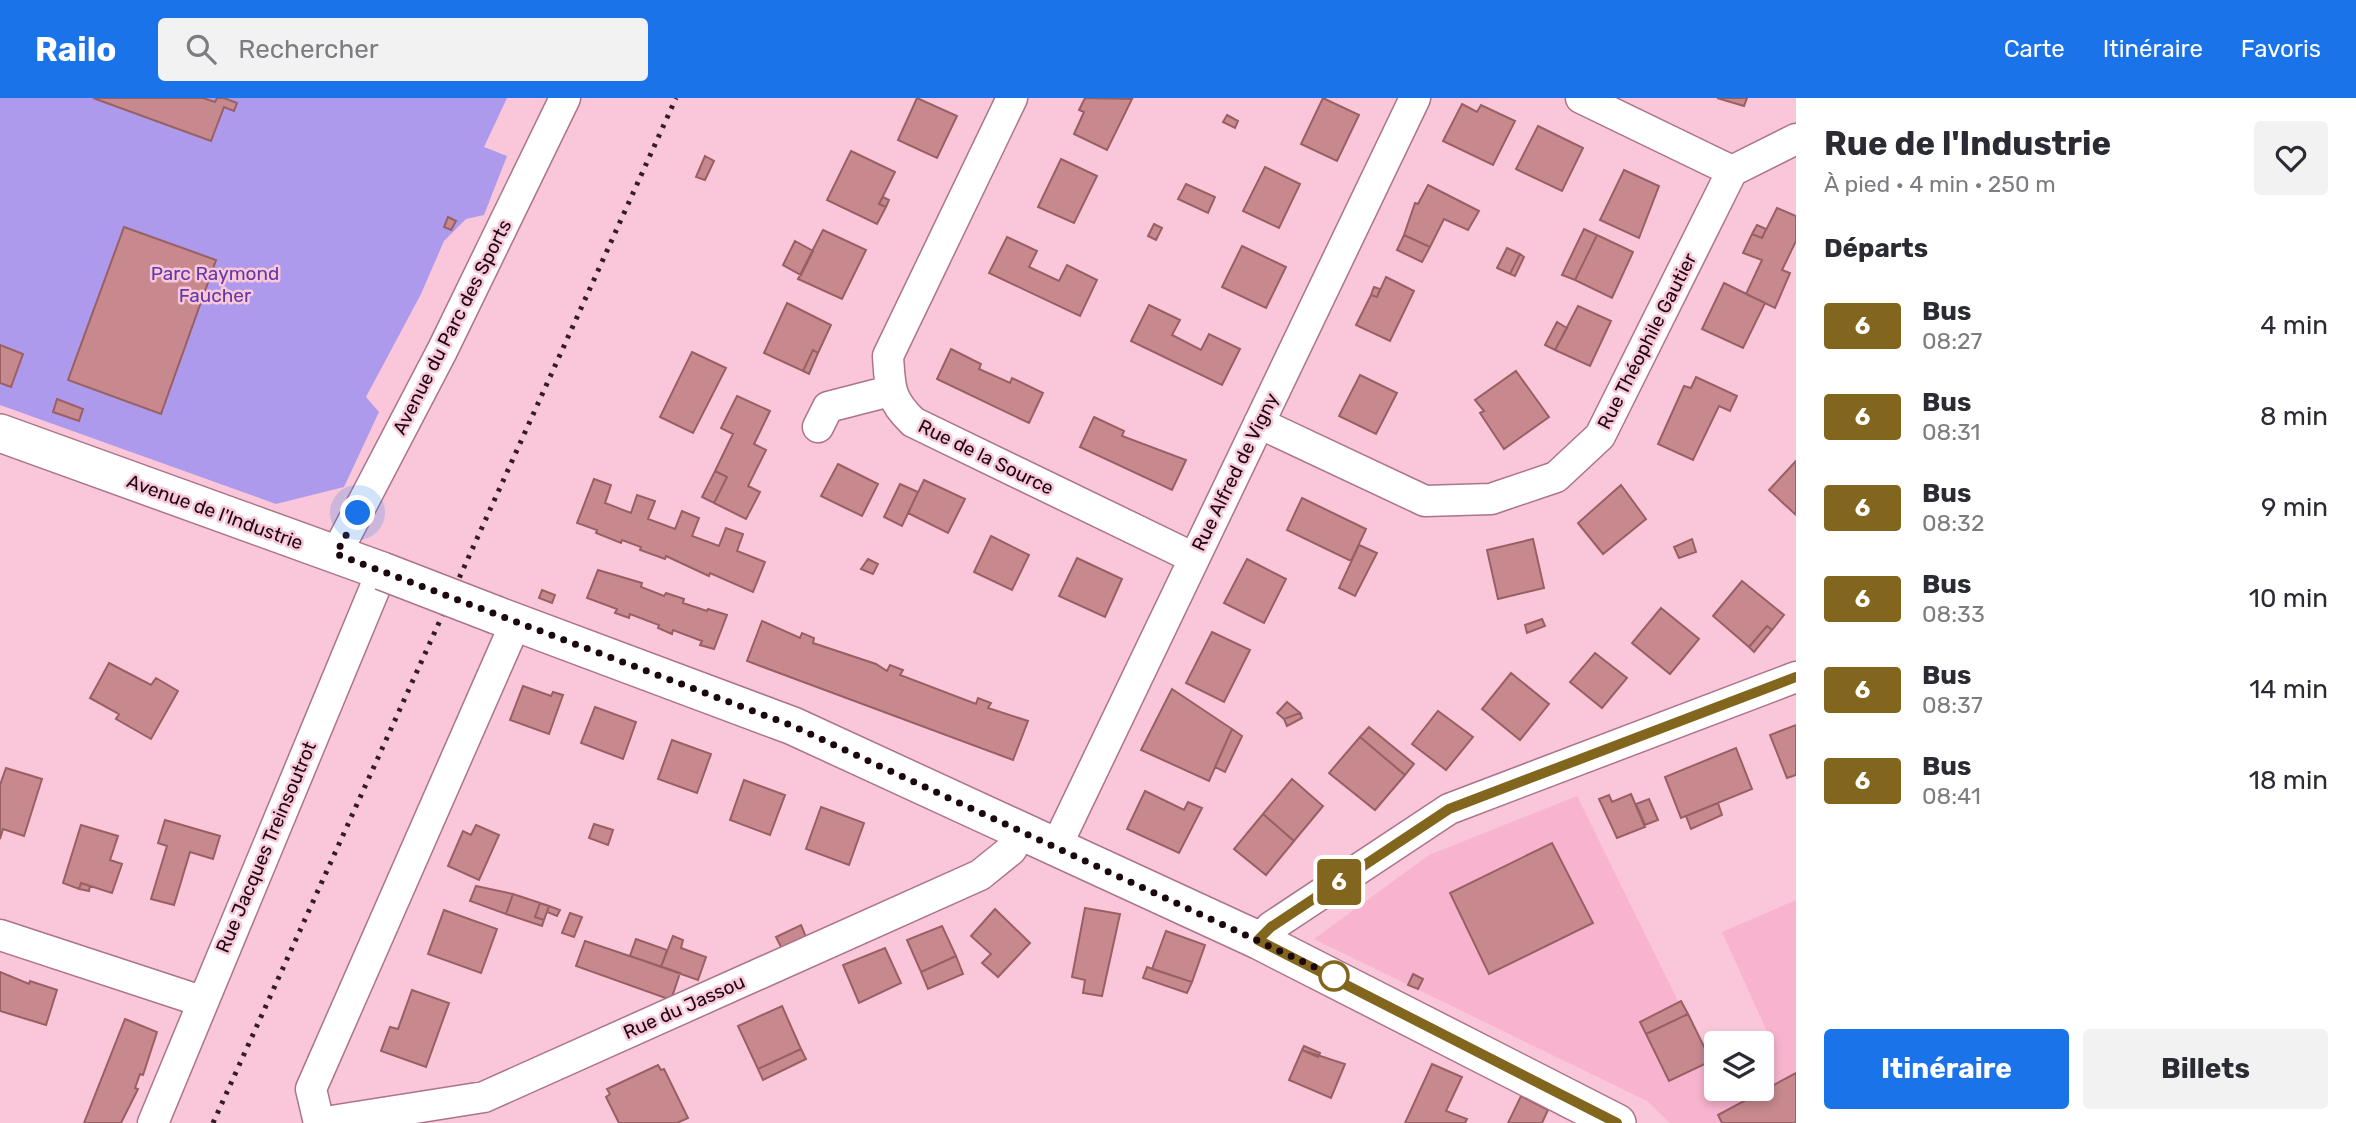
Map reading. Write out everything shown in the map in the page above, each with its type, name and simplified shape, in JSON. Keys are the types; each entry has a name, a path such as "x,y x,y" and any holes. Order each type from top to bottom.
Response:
{"main road":[{"name":"Avenue de l'Industrie","path":"0,433 236,521 336,554 793,726 1258,940 1617,1123"}],"street":[{"name":"Avenue du Parc des Sports","path":"336,554 442,351 565,98"},
{"path":"818,427 828,407 890,391 888,356 1012,98"},
{"name":"Rue Alfred de Vigny","path":"1056,847 1415,98"},
{"path":"1581,98 1732,171 1796,139"},
{"name":"Rue Théophile Gautier","path":"1259,423 1425,501 1491,499 1556,477 1600,436 1732,171"},
{"name":"Rue de la Source","path":"890,391 897,407 913,422 1194,558"},
{"name":"Rue Jacques Treinsoutrot","path":"153,1123 201,1001 382,571"},
{"name":"Rue du Jassou","path":"506,619 311,1089 319,1123 484,1097 980,875 1011,850 1023,831"},
{"path":"1258,940 1271,927 1449,809 1796,677"},
{"path":"0,935 201,1001"}],"shaded area":[{"path":"1577,796 1704,1054 1704,1101 1774,1101 1774,1031 1767,1031 1722,932 1796,900 1796,1123 1670,1123 1647,1101 1314,939 1429,855"}],"green space":[{"name":"Parc Raymond Faucher","path":"0,98 507,98 484,147 507,156 484,215 466,219 444,241 421,294 366,397 379,412 344,487 276,504 0,405"}],"building":[{"path":"93,98 203,98 215,102 217,98 224,98 237,103 234,111 224,107 211,141"},
{"path":"917,98 957,116 937,158 898,140"},
{"path":"1085,98 1132,99 1107,150 1074,134 1084,112 1079,110"},
{"path":"1323,98 1359,115 1337,161 1301,144"},
{"path":"1717,98 1747,98 1744,106"},
{"path":"1462,104 1477,112 1481,105 1515,121 1493,165 1443,141"},
{"path":"1227,115 1238,121 1235,128 1223,122"},
{"path":"1538,126 1583,148 1562,191 1516,169"},
{"path":"851,151 895,172 879,204 886,207 877,224 827,200"},
{"path":"705,156 714,161 705,180 696,177"},
{"path":"1061,159 1097,176 1074,223 1038,207"},
{"path":"1265,167 1300,184 1279,228 1243,211"},
{"path":"1624,170 1659,186 1639,238 1600,220"},
{"path":"1186,184 1215,197 1208,213 1178,199"},
{"path":"1428,185 1479,211 1468,230 1444,219 1430,247 1404,235 1415,203 1418,204"},
{"path":"883,197 889,200 886,207 879,204"},
{"path":"1777,208 1796,216 1796,241 1782,270 1790,273 1775,308 1746,294 1762,260 1743,253 1752,234 1762,238"},
{"path":"448,217 456,221 451,230 444,227"},
{"path":"1154,224 1162,228 1156,240 1148,236"},
{"path":"1757,225 1766,229 1762,238 1752,234"},
{"path":"124,227 216,260 161,414 68,380"},
{"path":"1584,229 1597,235 1575,280 1562,275"},
{"path":"823,230 866,250 842,299 798,279"},
{"path":"1404,235 1430,247 1422,262 1397,250"},
{"path":"1597,235 1633,252 1612,298 1575,280"},
{"path":"1007,237 1037,251 1029,267 1059,281 1067,265 1097,280 1080,316 989,273"},
{"path":"795,241 813,251 801,275 783,265"},
{"path":"1242,246 1286,267 1266,308 1222,287"},
{"path":"1507,248 1520,254 1510,274 1497,268"},
{"path":"1520,254 1524,257 1515,276 1510,274"},
{"path":"1386,277 1414,291 1390,341 1356,325 1371,295 1377,297"},
{"path":"1724,283 1765,303 1743,348 1702,329"},
{"path":"1374,287 1380,289 1377,297 1371,295"},
{"path":"787,303 831,325 818,353 813,350 803,371 764,353"},
{"path":"1149,305 1180,320 1172,335 1201,350 1209,334 1240,349 1222,385 1131,341"},
{"path":"1578,306 1611,321 1590,366 1555,350"},
{"path":"1557,322 1567,328 1555,350 1545,345"},
{"path":"0,345 23,354 11,387 0,383"},
{"path":"951,349 981,364 979,369 1010,383 1012,378 1043,393 1029,423 937,379"},
{"path":"813,350 818,353 809,374 803,371"},
{"path":"692,352 726,368 693,433 660,417"},
{"path":"1516,371 1549,417 1504,449 1480,413 1484,411 1475,400"},
{"path":"1360,375 1397,393 1376,434 1339,416"},
{"path":"1696,377 1737,396 1730,411 1719,406 1693,460 1658,444 1684,386 1691,388"},
{"path":"737,396 770,411 754,444 766,450 748,486 760,492 746,519 714,503 727,477 715,471 733,434 721,428"},
{"path":"57,399 83,409 79,421 53,412"},
{"path":"1094,417 1124,431 1122,436 1186,460 1172,490 1080,447"},
{"path":"1796,461 1796,515 1769,490"},
{"path":"838,464 878,484 862,516 821,496"},
{"path":"715,471 727,477 714,503 702,497"},
{"path":"594,479 611,485 605,503 631,513 637,495 655,501 648,519 675,529 682,511 699,518 692,536 719,546 726,528 743,534 737,551 765,562 753,592 666,556 665,559 640,550 641,547 622,540 621,543 577,523"},
{"path":"924,480 965,499 948,533 908,513"},
{"path":"900,484 918,492 902,526 884,517"},
{"path":"1621,485 1646,519 1603,554 1578,523"},
{"path":"1302,498 1366,529 1351,561 1287,530"},
{"path":"991,536 1029,555 1012,590 974,572"},
{"path":"1533,539 1544,588 1498,599 1487,550"},
{"path":"1692,539 1696,552 1679,558 1674,547"},
{"path":"1359,545 1377,553 1355,596 1339,588"},
{"path":"1077,558 1122,579 1105,617 1059,596"},
{"path":"868,559 878,564 873,574 861,569"},
{"path":"1247,559 1286,579 1264,623 1224,603"},
{"path":"598,570 642,583 641,587 664,596 666,593 684,599 683,603 727,615 714,649 700,645 702,641 673,630 672,634 658,628 659,625 630,614 629,618 615,613 617,609 587,598"},
{"path":"1742,581 1784,615 1772,630 1767,626 1749,647 1713,616"},
{"path":"542,590 555,595 552,603 539,598"},
{"path":"1661,608 1699,639 1670,674 1632,643"},
{"path":"1542,619 1545,626 1527,633 1525,625"},
{"path":"762,621 800,638 802,633 814,638 813,643 876,664 887,671 890,665 903,670 900,675 976,704 978,698 991,703 988,708 1028,721 1013,760 747,661"},
{"path":"1767,626 1772,630 1754,652 1749,647"},
{"path":"1212,632 1250,650 1224,702 1186,683"},
{"path":"1595,653 1627,678 1602,708 1570,682"},
{"path":"109,663 151,685 156,678 178,691 151,739 116,719 119,714 90,698"},
{"path":"1511,673 1549,704 1520,740 1482,709"},
{"path":"523,686 551,696 553,692 563,695 549,734 510,720"},
{"path":"1172,689 1232,729 1209,781 1141,750"},
{"path":"1287,702 1300,713 1284,719 1277,713"},
{"path":"595,707 636,722 623,759 581,743"},
{"path":"1438,711 1473,737 1446,770 1412,744"},
{"path":"1300,713 1302,718 1287,726 1284,719"},
{"path":"1796,725 1796,775 1787,778 1770,735"},
{"path":"1369,727 1414,764 1405,775 1360,737"},
{"path":"1232,729 1242,736 1225,772 1215,767"},
{"path":"1360,737 1405,775 1375,810 1329,773"},
{"path":"672,740 711,754 697,793 658,779"},
{"path":"1736,748 1752,789 1681,818 1665,777"},
{"path":"6,768 42,779 24,836 3,829 0,839 0,785"},
{"path":"1292,779 1323,806 1294,841 1263,814"},
{"path":"744,780 785,795 770,835 730,820"},
{"path":"1145,791 1184,810 1188,802 1202,808 1179,853 1127,829"},
{"path":"1631,794 1645,827 1617,838 1599,799 1609,795 1612,802"},
{"path":"1649,799 1658,820 1645,825 1636,804"},
{"path":"1718,803 1722,815 1691,829 1686,816"},
{"path":"821,807 864,823 849,865 806,849"},
{"path":"1263,814 1294,841 1266,875 1234,849"},
{"path":"165,820 220,836 213,859 190,852 174,905 151,899 167,846 158,843"},
{"path":"594,824 613,830 608,845 589,838"},
{"path":"81,825 118,836 110,860 122,864 112,893 81,883 79,889 63,883"},
{"path":"476,825 499,835 479,880 448,866 463,831 471,835"},
{"path":"1552,843 1593,923 1489,974 1450,893"},
{"path":"81,883 90,886 89,891 79,889"},
{"path":"476,886 513,894 506,914 470,901"},
{"path":"513,894 540,903 535,917 544,920 542,926 506,914"},
{"path":"540,903 549,906 544,920 535,917"},
{"path":"549,906 560,910 557,916 547,912"},
{"path":"1085,908 1120,914 1102,996 1083,993 1085,980 1072,977"},
{"path":"995,909 1030,943 998,977 982,963 991,954 971,936"},
{"path":"444,910 497,929 481,973 428,954"},
{"path":"570,913 582,917 574,937 562,933"},
{"path":"801,925 806,937 782,949 776,937"},
{"path":"942,926 956,956 921,972 907,940"},
{"path":"1166,931 1205,945 1192,982 1152,969"},
{"path":"673,936 683,940 681,948 706,957 698,980 661,967"},
{"path":"636,939 667,950 661,967 630,956"},
{"path":"585,941 680,973 671,1000 576,966"},
{"path":"885,948 901,983 859,1003 843,965"},
{"path":"956,956 963,974 928,989 921,972"},
{"path":"1147,967 1192,982 1187,993 1143,978"},
{"path":"0,972 29,984 30,981 57,990 46,1025 0,1011"},
{"path":"1413,974 1423,979 1418,989 1408,985"},
{"path":"412,990 449,1003 426,1067 381,1051 390,1027 398,1029"},
{"path":"1681,1001 1688,1014 1646,1034 1640,1022"},
{"path":"782,1006 801,1049 758,1069 738,1026"},
{"path":"1688,1014 1704,1047 1704,1064 1669,1081 1646,1034"},
{"path":"125,1019 157,1032 143,1075 140,1074 135,1088 138,1089 121,1123 84,1123"},
{"path":"1304,1046 1320,1053 1318,1057 1302,1050"},
{"path":"801,1049 806,1059 763,1080 758,1069"},
{"path":"1302,1050 1345,1064 1331,1098 1289,1080"},
{"path":"1432,1064 1462,1077 1446,1111 1467,1119 1465,1123 1405,1123"},
{"path":"658,1065 661,1070 664,1069 688,1118 677,1123 619,1123 606,1097 610,1094 607,1089"},
{"path":"1796,1073 1796,1123 1722,1123 1718,1115 1744,1101 1774,1101 1774,1085"},
{"path":"1521,1096 1548,1110 1542,1123 1508,1123"}],"railway":[{"path":"213,1123 676,98"}],"bus line":[{"name":"6","path":"1617,1123 1334,976 1258,940 1271,927 1449,809 1796,677"}],"route":[{"path":"358,513 336,554 793,726 1334,976"}]}
